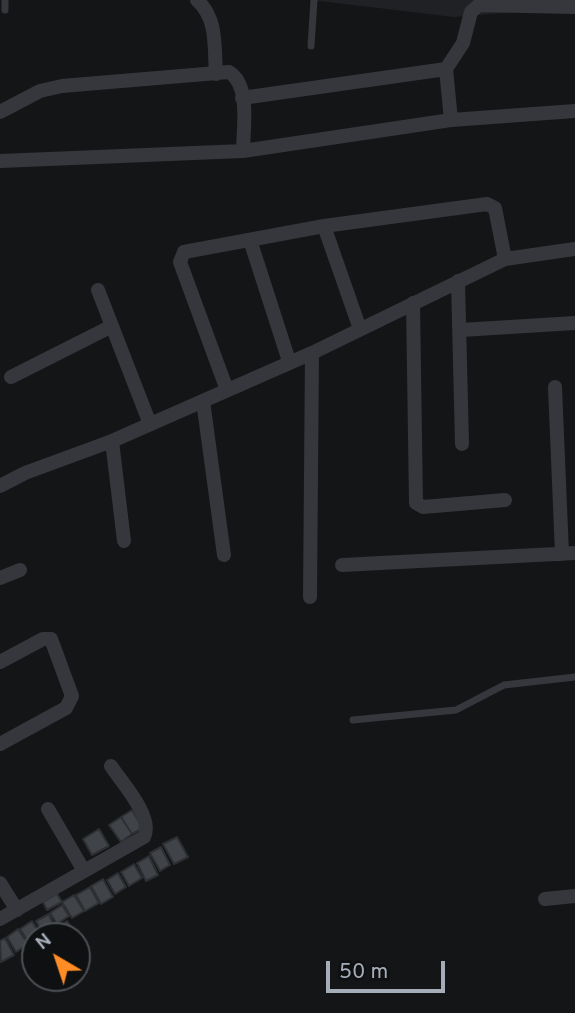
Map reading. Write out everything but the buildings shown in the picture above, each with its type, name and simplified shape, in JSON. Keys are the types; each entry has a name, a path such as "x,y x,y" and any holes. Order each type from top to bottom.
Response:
{"street":[{"path":"197,0 208,11 213,23 216,74"},
{"path":"451,120 446,69 463,43 475,6 575,6"},
{"path":"242,98 446,69"},
{"path":"0,112 40,92 62,86 229,72 236,76 242,98 243,151"},
{"path":"0,161 243,151 451,120 575,111"},
{"path":"226,390 180,258 184,252 324,226 492,204 505,259"},
{"path":"324,226 360,329"},
{"path":"250,240 289,361"},
{"path":"0,485 25,472 112,441 312,353 505,259 575,249"},
{"path":"458,281 462,444"},
{"path":"98,290 150,424"},
{"path":"412,303 412,421 416,503 423,507 505,500"},
{"path":"461,330 575,323"},
{"path":"11,377 112,326"},
{"path":"310,597 312,353"},
{"path":"342,565 568,554 555,387"},
{"path":"204,401 224,555"},
{"path":"112,441 124,541"},
{"path":"0,578 20,570"},
{"path":"0,662 43,639 51,639 72,696 66,708 0,744"},
{"path":"0,919 144,837 147,831 145,819 111,766"},
{"path":"48,809 84,871"},
{"path":"0,883 17,910"},
{"path":"545,899 575,896"}],"lane":[{"path":"5,0 5,10"},
{"path":"311,46 314,0"},
{"path":"353,720 456,710 504,685 575,677"}],"shaded area":[{"path":"311,0 575,0 575,7 454,17"}]}
